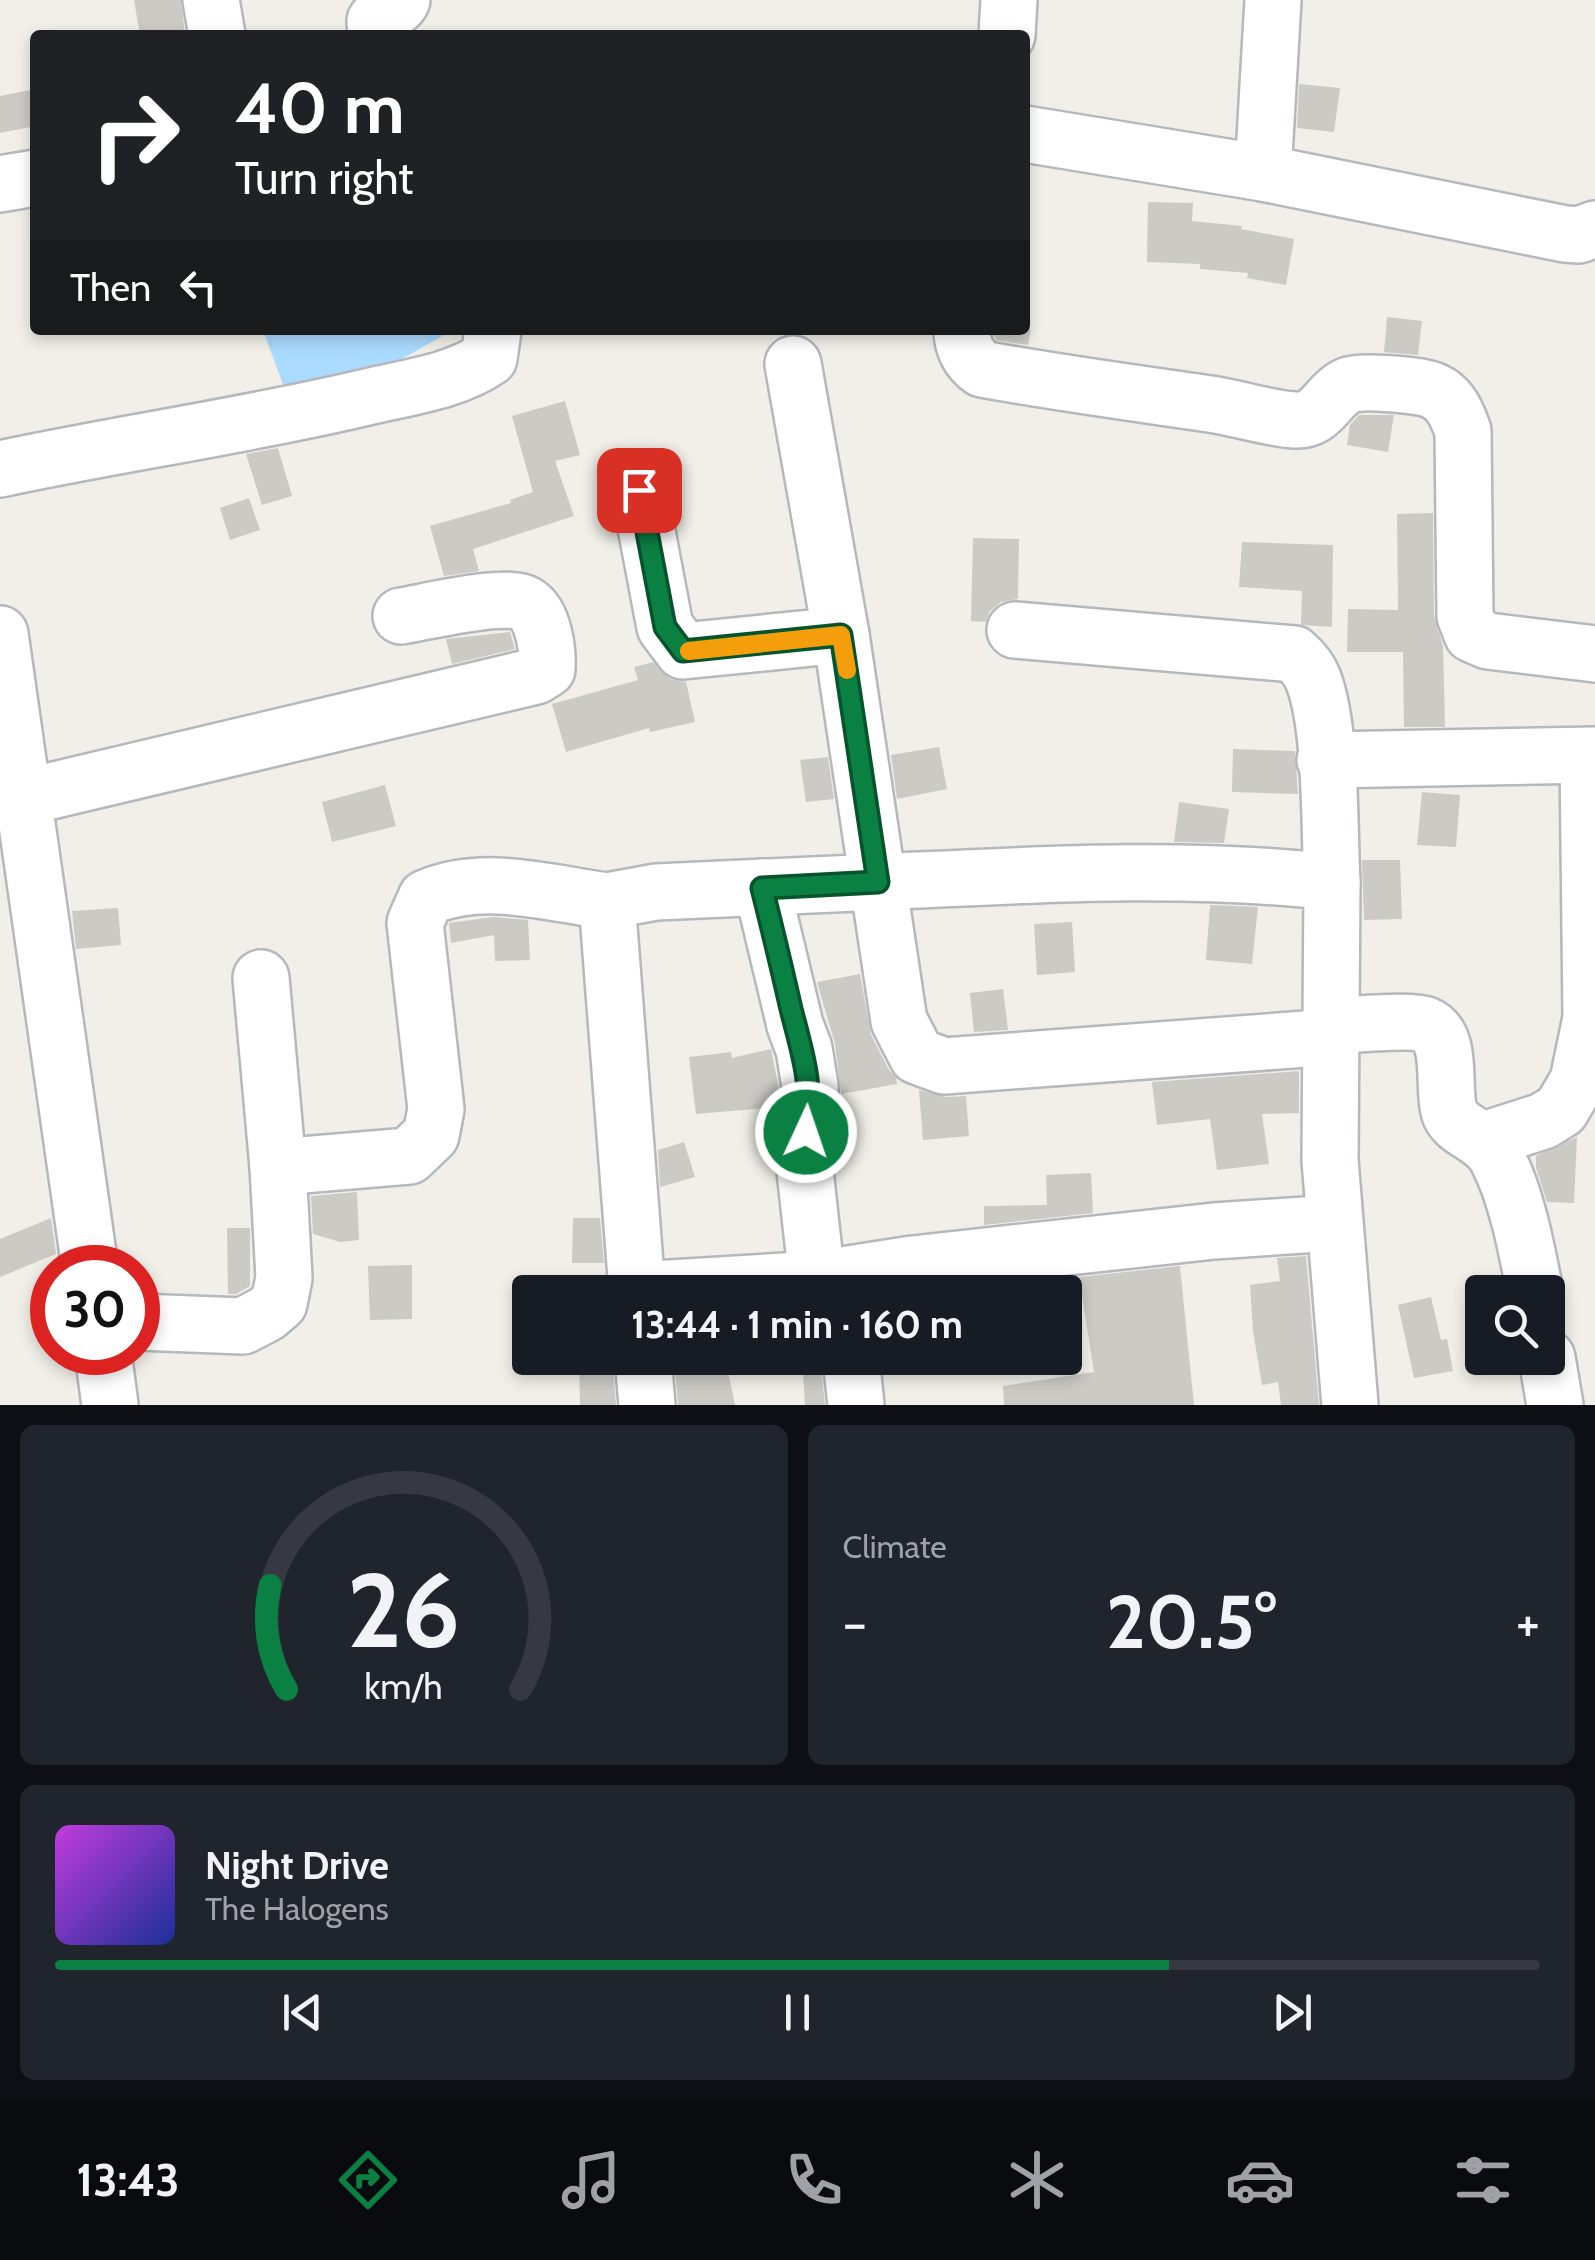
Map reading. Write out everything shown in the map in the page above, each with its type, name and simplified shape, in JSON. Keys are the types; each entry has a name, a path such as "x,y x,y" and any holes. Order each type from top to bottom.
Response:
{"street":[{"path":"211,0 216,30"},
{"path":"376,30 378,17 397,8 402,0"},
{"path":"1007,30 1008,0"},
{"path":"1263,174 1273,0"},
{"path":"1030,135 1263,174 1565,234 1579,235 1595,229"},
{"path":"0,184 30,179"},
{"path":"0,468 274,419 451,377 489,358 492,335"},
{"path":"963,335 972,362 982,369 1296,420 1325,410 1334,394 1352,383 1423,387 1443,394 1456,412 1463,432 1464,616 1472,634 1488,641 1595,654"},
{"path":"793,364 841,635 898,1020 916,1056 944,1066 978,1065 1424,1024 1438,1034 1444,1054 1450,1116 1484,1140 1497,1158 1527,1250 1531,1275"},
{"path":"639,490 665,627 683,651 841,635"},
{"path":"21,798 536,676 547,670 548,656 540,623 529,605 514,600 479,603 401,616"},
{"path":"1015,630 1294,654 1313,680 1323,725 1332,882 1330,1160 1350,1405"},
{"path":"0,634 87,1245"},
{"path":"1325,760 1592,756 1590,1018 1578,1081 1560,1110 1543,1122 1484,1140"},
{"path":"278,1167 410,1156 431,1136 436,1109 415,923 426,898 449,888 487,885 607,902 656,892 1043,874 1280,876 1332,882"},
{"path":"762,888 804,1049 810,1110 803,1153 833,1275"},
{"path":"607,902 636,1275"},
{"path":"160,1323 243,1326 279,1302 284,1278 278,1167 261,978"},
{"path":"887,1275 1214,1231 1334,1223"},
{"path":"106,1375 110,1405"},
{"path":"644,1375 647,1405"},
{"path":"853,1375 856,1405"},
{"path":"1549,1375 1555,1405"}],"water":[{"path":"265,335 444,335 391,365 285,390"}],"building":[{"path":"134,0 181,0 184,30 139,30"},
{"path":"1299,84 1340,88 1334,132 1297,128"},
{"path":"30,90 30,127 0,133 0,96"},
{"path":"1148,202 1193,203 1192,221 1242,226 1241,229 1294,239 1286,285 1247,278 1248,273 1200,269 1200,264 1147,262"},
{"path":"1387,317 1422,321 1418,355 1384,352"},
{"path":"994,335 1030,335 1028,345 996,340"},
{"path":"565,401 580,455 555,461 574,516 473,549 479,571 444,576 430,526 511,503 510,500 533,492 512,416"},
{"path":"1359,415 1394,415 1388,452 1347,445 1350,425"},
{"path":"278,448 292,496 262,505 246,454"},
{"path":"249,498 260,530 230,540 220,508"},
{"path":"1433,513 1434,616 1443,646 1445,727 1404,727 1403,652 1347,652 1348,609 1398,610 1397,514"},
{"path":"973,538 1019,539 1018,599 1001,602 990,611 986,622 971,621"},
{"path":"1242,542 1333,545 1332,627 1301,625 1302,591 1239,587"},
{"path":"510,632 515,649 452,664 446,639"},
{"path":"653,662 670,679 686,682 695,722 650,732 649,728 566,752 552,704 638,680 634,667"},
{"path":"939,747 947,789 897,799 891,755"},
{"path":"1233,749 1295,751 1298,794 1232,792"},
{"path":"828,757 834,799 806,802 800,760"},
{"path":"385,785 396,826 332,842 322,802"},
{"path":"1422,792 1460,795 1456,847 1417,845"},
{"path":"1179,802 1229,809 1224,843 1174,842"},
{"path":"1362,860 1400,860 1402,919 1364,920"},
{"path":"1210,905 1258,907 1252,964 1206,960"},
{"path":"118,908 121,945 76,949 72,911"},
{"path":"493,917 528,920 530,960 495,961 494,935 451,943 449,923"},
{"path":"1072,922 1075,972 1037,975 1034,924"},
{"path":"860,974 871,1035 897,1084 841,1094 835,1044 817,982"},
{"path":"1003,989 1008,1030 974,1032 970,993"},
{"path":"771,1049 779,1107 696,1114 689,1057 731,1052 732,1058"},
{"path":"1299,1071 1299,1113 1262,1114 1269,1164 1217,1170 1210,1119 1157,1125 1152,1082"},
{"path":"919,1090 946,1097 966,1096 969,1136 923,1140"},
{"path":"1577,1137 1574,1203 1547,1202 1536,1156"},
{"path":"684,1142 695,1177 660,1187 658,1150"},
{"path":"1091,1173 1093,1213 984,1225 984,1206 1047,1205 1046,1175"},
{"path":"357,1192 359,1240 340,1242 313,1234 311,1196"},
{"path":"51,1218 55,1245 30,1245 30,1265 0,1277 0,1239"},
{"path":"573,1218 600,1218 604,1263 572,1263"},
{"path":"227,1228 250,1228 250,1286 236,1294 228,1294"},
{"path":"1306,1256 1319,1405 1281,1405 1278,1382 1262,1385 1250,1285 1280,1281 1277,1258"},
{"path":"412,1265 412,1319 370,1320 368,1266"},
{"path":"1180,1266 1194,1405 1004,1405 1003,1386 1094,1372 1082,1277"},
{"path":"1431,1297 1441,1340 1447,1339 1453,1371 1414,1378 1398,1305"},
{"path":"579,1375 613,1375 616,1405 580,1405"},
{"path":"676,1375 729,1375 735,1405 678,1405"},
{"path":"803,1375 822,1375 825,1405 805,1405"}],"slow traffic":[{"path":"689,651 841,635 847,670"}],"route":[{"path":"639,490 665,627 683,651 841,635 878,882 762,888 804,1049 810,1086 806,1132"}]}
